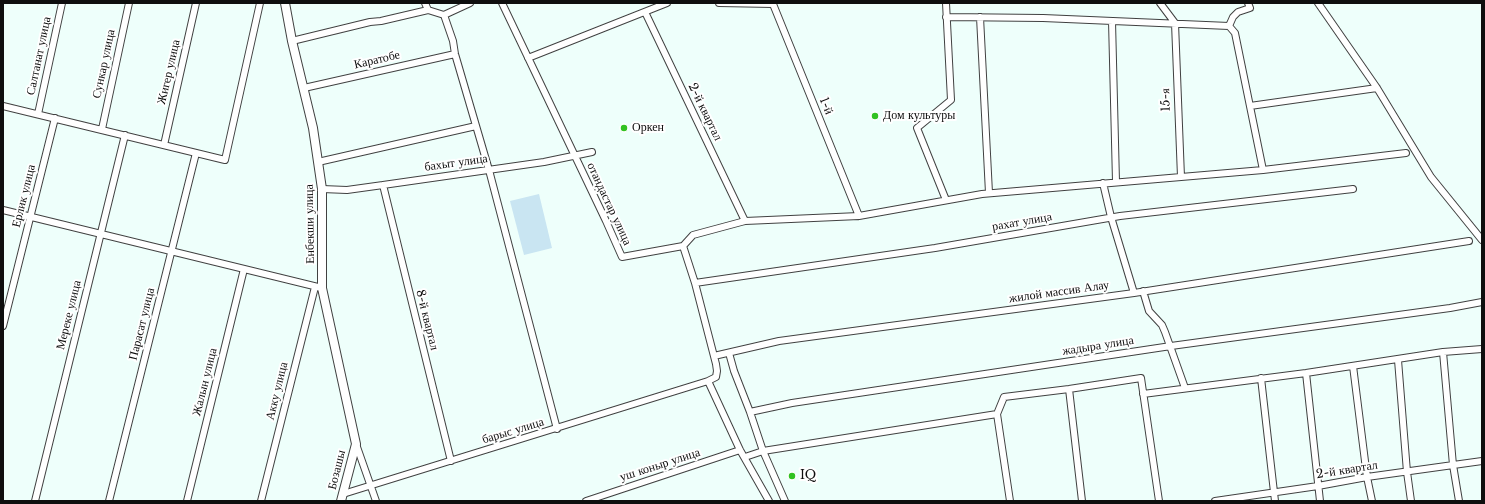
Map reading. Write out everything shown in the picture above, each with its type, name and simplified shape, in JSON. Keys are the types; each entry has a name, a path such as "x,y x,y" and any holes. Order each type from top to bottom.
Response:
{"street":[{"name":"Салтанат улица","path":"38,114 62,3"},
{"name":"Сункар улица","path":"102,129 129,3"},
{"name":"Жигер улица","path":"164,145 196,3"},
{"path":"3,106 224,160 260,3"},
{"name":"Енбекши улица","path":"285,3 292,42 313,128 322,189 319,287 356,444"},
{"path":"424,3 428,10"},
{"path":"292,42 370,22 381,21 428,10 444,15 470,3"},
{"name":"отандастар улица","path":"502,3 622,257 683,246"},
{"path":"528,58 667,3"},
{"path":"719,3 773,4"},
{"path":"946,3 951,100 917,128 946,200"},
{"path":"1160,3 1175,23"},
{"path":"1229,26 1233,17 1238,12 1250,8 1248,3"},
{"path":"1318,3 1377,88 1431,177 1482,240"},
{"name":"1-й","path":"773,4 859,216"},
{"name":"2-й квартал","path":"645,12 746,221"},
{"path":"444,15 453,41 455,54 489,170 557,429"},
{"path":"946,17 1175,23 1229,26 1235,33 1263,170"},
{"path":"980,17 989,193"},
{"path":"1112,21 1116,182"},
{"name":"15-я","path":"1175,23 1181,177"},
{"name":"Каратобе","path":"304,88 455,54"},
{"path":"1250,106 1377,88"},
{"name":"Ерлик улица","path":"3,326 55,118"},
{"path":"318,162 476,126"},
{"name":"Мереке улица","path":"35,501 124,135"},
{"name":"Парасат улица","path":"109,501 196,152"},
{"name":"бахыт улица","path":"322,189 347,190 544,162 592,152"},
{"path":"769,501 745,456 740,450 708,381 716,377 717,371 695,283 683,246 693,235 746,221 859,216 989,193 1263,170 1406,153"},
{"path":"1103,184 1111,217 1134,293"},
{"name":"8-й квартал","path":"383,185 451,462"},
{"name":"рахат улица","path":"695,283 935,248 1111,217 1353,189"},
{"path":"3,210 319,287"},
{"name":"жилой массив Алау","path":"714,356 779,341 1134,293 1469,241"},
{"name":"Жалын улица","path":"187,501 244,269"},
{"name":"Акку улица","path":"262,501 319,287"},
{"path":"1143,291 1149,311 1162,324 1185,388"},
{"name":"жадыра улица","path":"750,412 792,403 1171,346 1450,308 1482,302"},
{"path":"1143,394 1306,373 1443,352 1482,349"},
{"path":"1443,352 1453,465 1459,501"},
{"path":"729,353 763,451 785,501"},
{"path":"1398,360 1407,472 1411,501"},
{"path":"1353,366 1367,477 1372,501"},
{"path":"1306,373 1320,501"},
{"path":"1010,501 997,414 1004,397 1141,378 1159,501"},
{"path":"1261,378 1275,501"},
{"name":"барыс улица","path":"342,498 370,486 708,381"},
{"path":"1069,389 1082,501"},
{"path":"745,456 763,451 997,414"},
{"path":"356,444 376,501"},
{"name":"Бозашы","path":"342,498 356,444"},
{"name":"уш коныр улица","path":"586,501 740,450"},
{"name":"2-й квартал","path":"1215,501 1318,486 1367,477 1482,461"}],"shaded area":[{"path":"539,194 552,248 524,255 510,201"}],"place":[{"name":"Дом культуры","path":"875,116"},
{"name":"Оркен","path":"624,128"},
{"name":"IQ","path":"792,476"}]}
